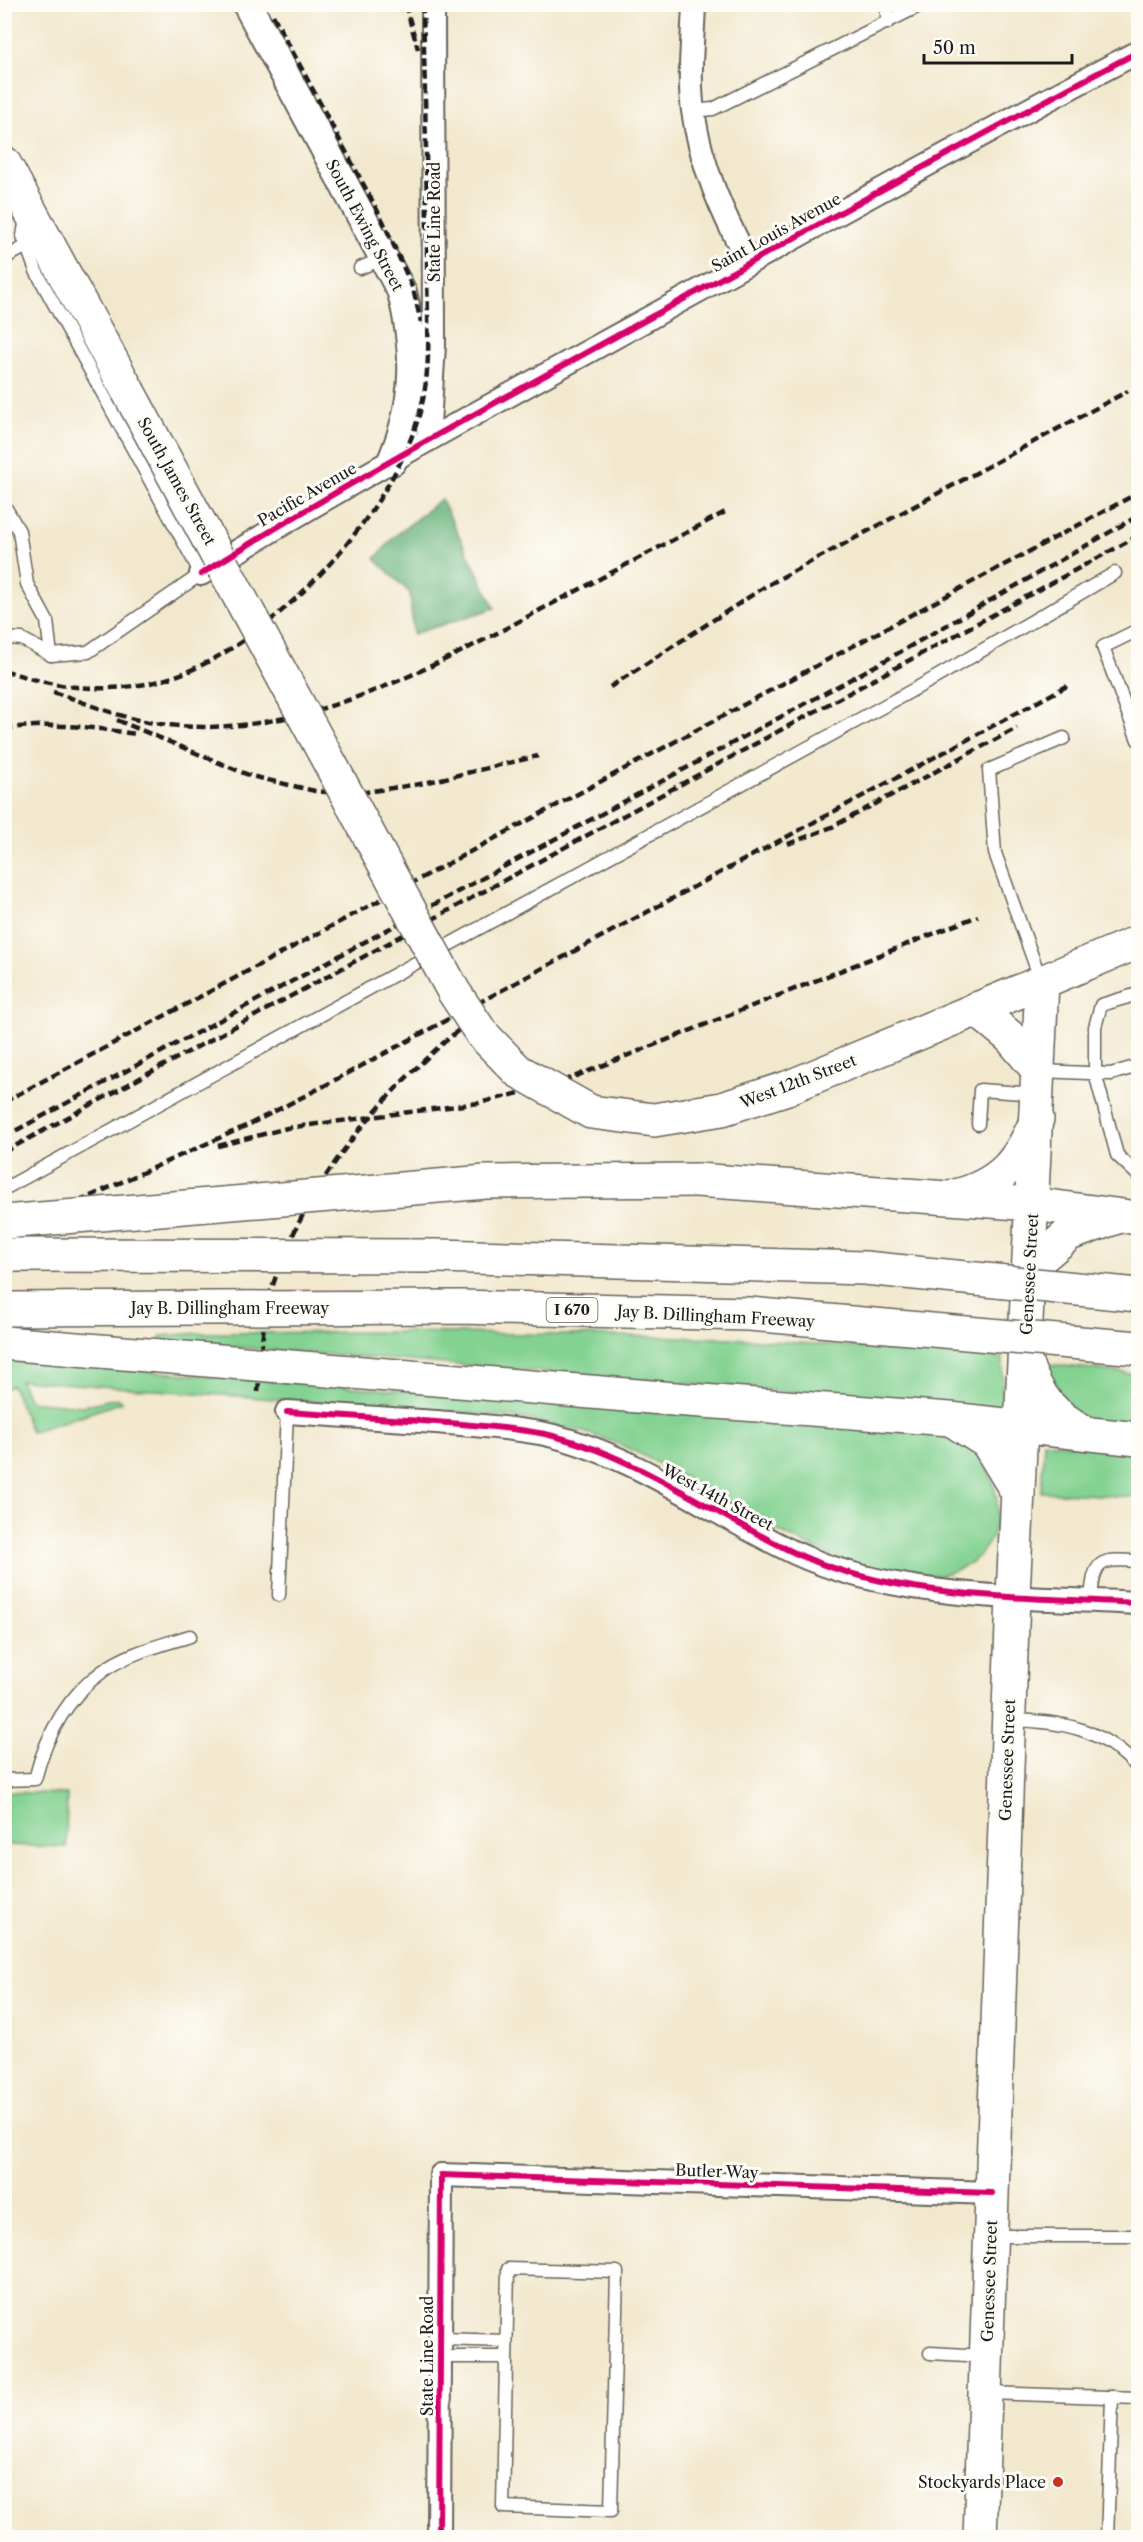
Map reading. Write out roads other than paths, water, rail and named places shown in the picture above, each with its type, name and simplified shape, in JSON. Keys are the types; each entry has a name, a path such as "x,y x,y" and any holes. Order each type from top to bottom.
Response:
{"main road":[{"name":"South James Street","path":"4,163 27,201 418,925"},
{"name":"West 12th Street","path":"418,925 454,992 482,1034 518,1071 591,1112 654,1120 722,1109 787,1088 1138,942"},
{"name":"Genessee Street","path":"980,2538 1008,1720 1042,982"},
{"path":"949,1198 981,1190 1005,1173 1025,1146 1038,1095 1011,1037 976,1010"},
{"path":"4,1222 486,1182 697,1180 1033,1204 1130,1217"},
{"path":"1030,1267 1069,1234 1130,1217"},
{"path":"4,1256 438,1256 865,1268 1138,1295"},
{"name":"Jay B. Dillingham Freeway","path":"4,1309 460,1307 749,1314 1138,1348"},
{"path":"4,1343 674,1399 950,1419 1138,1439"},
{"path":"1025,1360 1034,1386 1050,1409 1087,1434"},
{"path":"950,1419 987,1442 1018,1492"}],"street":[{"name":"South Ewing Street","path":"247,4 372,263 402,292 412,333 410,406 404,433 392,461"},
{"name":"State Line Road","path":"428,440 434,345 433,4"},
{"path":"694,4 693,111 709,179 727,222 749,263"},
{"name":"Saint Louis Avenue","path":"428,440 978,135 1138,52"},
{"name":"Pacific Avenue","path":"201,574 282,523 428,440"},
{"name":"West 14th Street","path":"287,1412 485,1426 545,1434 606,1453 796,1553 867,1579 910,1586 1013,1596 1138,1603"},
{"name":"State Line Road","path":"439,2538 441,2175"},
{"name":"Butler Way","path":"441,2175 993,2193"}],"lane":[{"path":"886,23 887,4"},
{"path":"693,111 713,109 923,4"},
{"path":"4,638 22,639 51,655 88,652 201,574 36,271 23,236 27,201"},
{"path":"4,258 27,246"},
{"path":"4,505 19,531 27,584 47,621 51,655"},
{"path":"4,1189 933,679 1115,573"},
{"path":"1138,630 1103,647 1138,740"},
{"path":"1042,982 995,853 989,770 1064,738"},
{"path":"1138,994 1101,1005 1095,1027 1095,1073 1117,1155 1138,1174"},
{"path":"978,1124 980,1090 1038,1095 1095,1073 1111,1074 1138,1066"},
{"path":"279,1595 287,1412"},
{"path":"1092,1600 1093,1572 1098,1564 1109,1559 1138,1561"},
{"path":"4,1780 35,1779 44,1745 67,1706 104,1670 149,1649 190,1636"},
{"path":"1008,1720 1046,1720 1082,1728 1124,1752 1138,1768"},
{"path":"991,2236 1138,2236"},
{"path":"508,2269 617,2272 611,2511 503,2507 506,2341 508,2269"},
{"path":"440,2348 506,2341"},
{"path":"440,2348 506,2357"},
{"path":"930,2354 986,2356"},
{"path":"985,2393 1138,2398"},
{"path":"1107,2538 1112,2397"}],"railway":[{"path":"405,4 418,49"},
{"path":"4,670 60,685 116,688 155,682 198,667 242,642 285,608 326,568 362,525 392,479 413,432 425,388 428,358 423,4"},
{"path":"273,15 383,221 413,289 421,322"},
{"path":"610,687 766,586 1128,391"},
{"path":"4,1102 1138,493"},
{"path":"53,692 112,713 148,722 200,727 251,724 302,714 353,698 450,657 727,511"},
{"path":"4,1137 886,660 1138,516"},
{"path":"4,1152 1138,536"},
{"path":"4,1235 248,1125 324,1086 1067,686"},
{"path":"117,720 251,776 315,791 352,794 420,784 538,756"},
{"path":"4,729 70,726 135,734"},
{"path":"788,844 832,827 1017,728"},
{"path":"218,1146 287,1128 479,1103 556,1084 978,916"},
{"path":"258,1392 262,1339 272,1288 288,1246 307,1207 357,1133 386,1099 418,1067 485,1009"}],"place":[{"name":"Stockyards Place","path":"1058,2482"}]}
